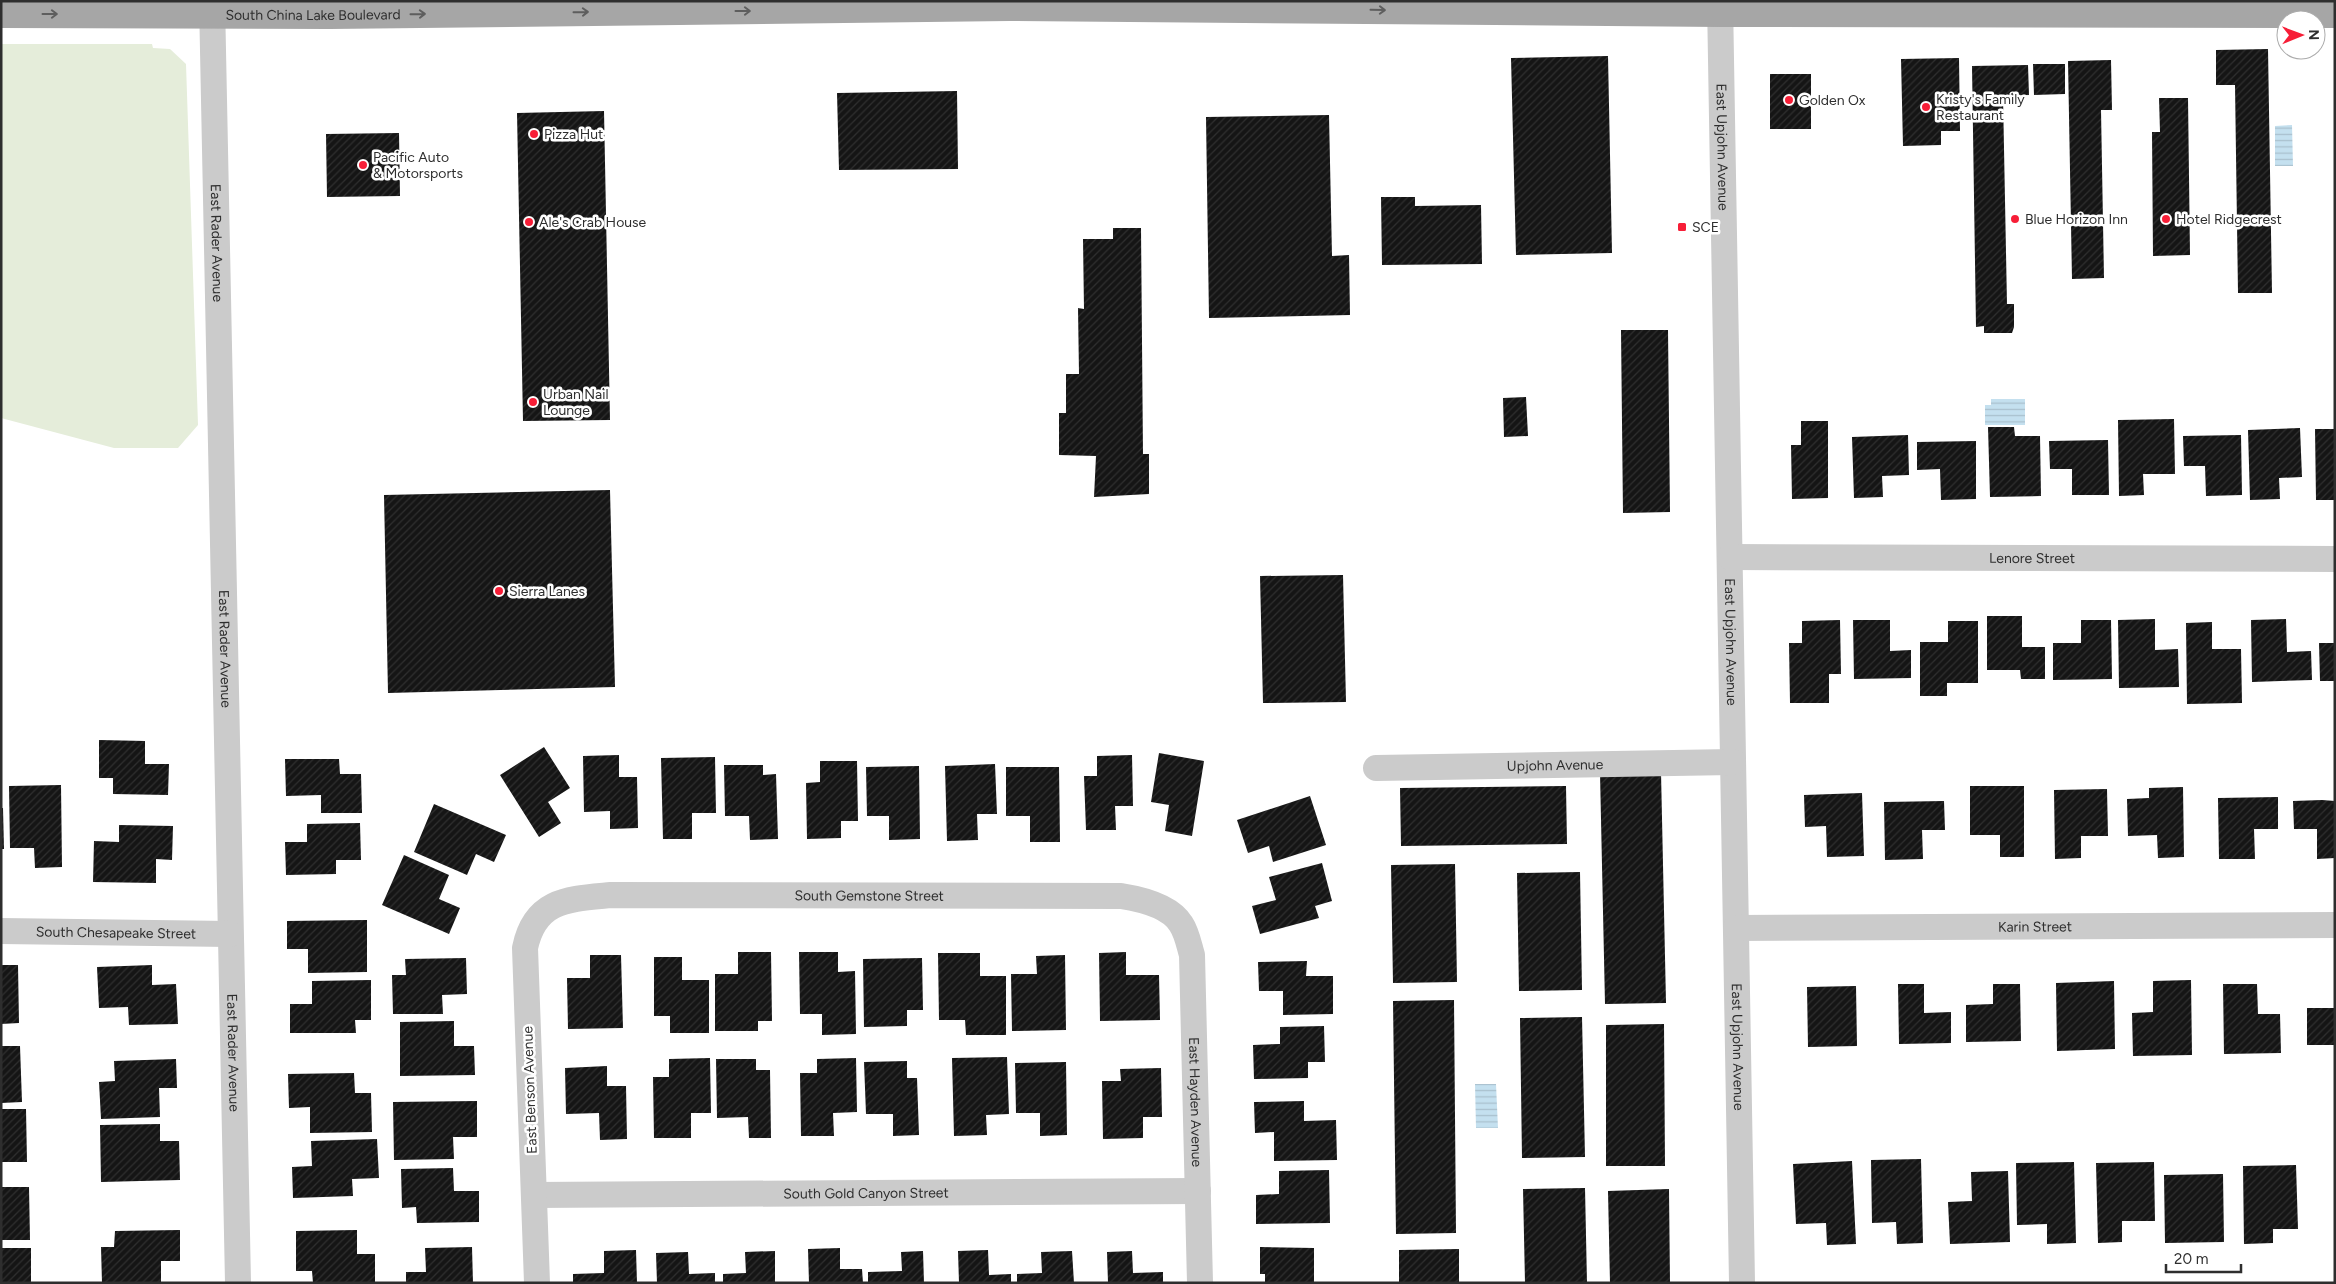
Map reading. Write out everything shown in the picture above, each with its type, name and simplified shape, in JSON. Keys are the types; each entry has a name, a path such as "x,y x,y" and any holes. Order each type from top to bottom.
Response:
{"main road":[{"name":"South China Lake Boulevard","path":"1,14 212,7 300,15 1146,5 2092,7 2335,14"}],"street":[{"name":"East Rader Avenue","path":"212,7 238,1283"},
{"name":"East Upjohn Avenue","path":"1720,7 1742,1283"},
{"name":"Lenore Street","path":"1730,557 2335,559"},
{"name":"Upjohn Avenue","path":"1376,768 1733,762"},
{"name":"South Gemstone Street","path":"551,906 567,900 611,895 1121,896 1142,900 1172,915 1181,923"},
{"name":"East Benson Avenue","path":"537,1283 525,948 528,931 539,916 551,906"},
{"name":"East Hayden Avenue","path":"1181,923 1192,955 1200,1283"},
{"name":"Karin Street","path":"1736,928 2335,925"},
{"name":"South Chesapeake Street","path":"1,931 230,934"},
{"name":"South Gold Canyon Street","path":"534,1195 1198,1191"}],"green space":[{"path":"1,44 152,44 153,48 170,49 186,64 198,425 178,448 114,448 1,418"}],"water":[{"path":"2292,125 2293,166 2275,166 2275,126"},
{"path":"1991,399 2025,399 2025,425 1985,425 1985,405 1991,405"},
{"path":"1475,1084 1496,1084 1498,1128 1476,1128"}],"building":[{"path":"2268,49 2272,293 2238,293 2235,85 2216,85 2216,50"},
{"path":"1608,56 1612,253 1516,255 1511,58"},
{"path":"1959,58 1960,131 1941,131 1941,145 1903,146 1901,59"},
{"path":"2111,60 2112,110 2101,110 2104,278 2072,279 2068,61"},
{"path":"2033,64 2065,64 2065,94 2034,95"},
{"path":"2028,65 2029,95 2003,96 2007,304 2014,304 2014,327 2012,333 1984,333 1984,326 1976,327 1972,66"},
{"path":"1770,74 1811,74 1811,129 1770,129"},
{"path":"957,91 958,169 839,170 837,93"},
{"name":"Hotel Ridgecrest","path":"2159,98 2188,98 2190,255 2153,256 2152,132 2160,132"},
{"path":"604,111 610,420 523,421 517,113"},
{"path":"1329,115 1332,256 1349,255 1350,315 1209,318 1206,117"},
{"name":"Pacific Auto & Motorsports","path":"399,133 400,196 327,197 326,134"},
{"path":"1381,197 1415,197 1415,206 1481,205 1482,264 1382,265"},
{"path":"1113,228 1141,228 1143,454 1149,454 1149,494 1094,497 1096,456 1059,455 1059,413 1066,413 1066,374 1079,374 1078,308 1084,309 1083,239 1113,239"},
{"path":"1621,330 1668,330 1670,512 1623,513"},
{"path":"1526,397 1528,436 1504,437 1503,398"},
{"path":"2174,419 2175,474 2143,474 2144,495 2119,496 2118,420"},
{"path":"1801,421 1828,421 1828,498 1792,499 1791,445 1801,445"},
{"path":"1988,427 2014,427 2015,436 2040,436 2041,496 1990,497"},
{"path":"2300,428 2302,477 2279,478 2280,499 2250,500 2248,430"},
{"path":"2315,429 2335,429 2335,500 2316,500"},
{"path":"1908,435 1909,475 1882,476 1883,497 1854,498 1852,437"},
{"path":"2241,435 2242,495 2206,496 2205,466 2184,466 2183,436"},
{"path":"2108,440 2109,495 2072,495 2072,469 2050,469 2049,441"},
{"path":"1976,441 1976,499 1941,500 1940,469 1917,470 1917,442"},
{"name":"Sierra Lanes","path":"610,490 615,687 388,693 384,495"},
{"path":"1343,575 1346,702 1263,703 1260,576"},
{"path":"1987,616 2022,616 2022,647 2045,647 2045,679 2021,679 2020,670 1987,670"},
{"path":"2155,619 2155,650 2178,649 2179,687 2119,688 2118,620"},
{"path":"2286,619 2287,652 2311,651 2312,680 2252,682 2251,620"},
{"path":"1840,620 1841,674 1829,674 1829,703 1790,703 1789,643 1802,643 1802,621"},
{"path":"1853,620 1890,620 1890,651 1911,650 1911,678 1854,679"},
{"path":"2081,620 2111,620 2112,679 2053,680 2053,643 2081,643"},
{"path":"1948,621 1978,621 1978,683 1947,683 1947,696 1920,696 1920,642 1948,642"},
{"path":"2212,622 2212,649 2241,649 2242,703 2187,704 2186,623"},
{"path":"2319,643 2335,643 2335,681 2320,681"},
{"path":"99,740 145,741 145,764 169,764 168,795 113,794 113,778 99,778"},
{"path":"544,747 570,788 548,802 561,823 539,837 500,775"},
{"path":"1159,753 1204,761 1192,836 1165,831 1169,805 1151,802"},
{"path":"619,755 619,777 637,777 638,828 610,829 610,811 584,812 583,756"},
{"path":"1132,755 1133,806 1115,806 1116,830 1086,830 1084,776 1097,776 1097,756"},
{"path":"715,757 716,813 692,813 692,839 663,839 661,758"},
{"path":"285,759 339,759 340,774 361,774 362,813 321,813 321,795 286,796"},
{"path":"820,761 857,761 858,821 841,821 841,838 807,839 806,783 820,782"},
{"path":"995,764 997,814 977,814 978,840 947,841 945,766"},
{"path":"724,765 763,765 763,775 776,774 778,839 750,840 749,816 725,816"},
{"path":"919,766 920,839 889,840 889,816 867,816 866,767"},
{"path":"1006,767 1059,767 1060,842 1030,842 1030,816 1006,816"},
{"path":"1661,772 1666,1003 1605,1004 1600,773"},
{"path":"61,785 62,867 35,868 34,848 10,848 9,786"},
{"path":"1566,786 1567,844 1401,846 1400,788"},
{"path":"1970,786 2024,786 2024,857 2000,857 2000,835 1970,835"},
{"path":"2183,787 2184,857 2158,858 2157,835 2128,836 2127,799 2149,798 2149,788"},
{"path":"2107,789 2108,836 2081,836 2081,858 2055,859 2054,790"},
{"path":"1862,793 1864,856 1827,857 1826,826 1805,827 1804,795"},
{"path":"1310,796 1326,845 1273,862 1269,846 1248,853 1237,820"},
{"path":"2278,797 2278,829 2254,829 2255,859 2219,859 2218,798"},
{"path":"1944,801 1945,830 1922,830 1923,859 1885,860 1884,802"},
{"path":"2293,801 2335,801 2335,858 2317,859 2317,829 2294,829"},
{"path":"434,804 506,835 494,862 476,854 467,875 414,852"},
{"path":"1,808 3,808 4,849 1,849"},
{"path":"360,823 361,860 336,860 336,874 286,875 285,842 307,842 307,824"},
{"path":"119,825 173,826 172,860 156,859 156,883 93,882 94,841 119,842"},
{"path":"404,855 449,875 439,899 460,908 449,934 382,905"},
{"path":"1322,863 1332,901 1315,906 1319,918 1260,934 1252,906 1276,900 1269,877"},
{"path":"1455,864 1457,982 1393,983 1391,865"},
{"path":"1580,872 1582,990 1519,991 1517,873"},
{"path":"367,920 367,972 308,973 308,949 287,949 287,921"},
{"path":"738,952 771,952 772,1021 758,1021 758,1031 715,1031 715,974 738,974"},
{"path":"799,952 838,952 838,972 855,971 856,1034 822,1035 822,1014 800,1014"},
{"path":"1126,952 1126,975 1159,975 1160,1020 1100,1021 1099,953"},
{"path":"938,953 980,953 980,976 1006,976 1006,1035 966,1035 965,1020 939,1020"},
{"path":"590,955 621,955 623,1028 568,1029 567,978 590,978"},
{"path":"1065,955 1066,1030 1012,1031 1011,974 1037,974 1036,956"},
{"path":"654,957 682,957 682,980 709,980 709,1033 670,1033 670,1016 654,1016"},
{"path":"466,958 467,994 442,995 443,1014 393,1014 392,975 406,975 405,959"},
{"path":"922,958 923,1010 907,1010 907,1026 864,1027 863,959"},
{"path":"1307,961 1306,976 1333,976 1333,1014 1283,1015 1283,991 1259,991 1258,962"},
{"path":"1,965 18,965 19,1023 1,1024"},
{"path":"152,965 152,985 176,984 178,1024 129,1025 128,1007 99,1008 97,967"},
{"path":"371,980 371,1020 355,1020 356,1033 290,1033 290,1004 312,1004 312,981"},
{"path":"2191,980 2192,1055 2133,1056 2132,1013 2153,1012 2153,981"},
{"path":"2114,981 2115,1049 2057,1051 2056,983"},
{"path":"1898,984 1924,984 1924,1013 1951,1012 1951,1043 1899,1044"},
{"path":"1993,984 2020,984 2021,1041 1966,1042 1966,1005 1993,1004"},
{"path":"2223,984 2257,984 2258,1014 2280,1014 2281,1053 2224,1054"},
{"path":"1856,986 1857,1046 1808,1047 1807,987"},
{"path":"1454,1000 1456,1233 1396,1234 1393,1001"},
{"path":"2307,1008 2335,1008 2335,1045 2307,1045"},
{"path":"1582,1017 1585,1157 1522,1158 1520,1018"},
{"path":"454,1021 454,1046 474,1046 475,1075 400,1076 400,1022"},
{"path":"1664,1024 1665,1166 1606,1166 1606,1025"},
{"path":"1324,1026 1325,1062 1308,1062 1308,1078 1254,1079 1253,1045 1280,1044 1280,1027"},
{"path":"1,1046 20,1046 22,1102 1,1103"},
{"path":"1007,1057 1009,1114 986,1115 987,1135 954,1136 952,1058"},
{"path":"710,1058 711,1113 691,1113 691,1138 654,1138 653,1077 669,1077 669,1059"},
{"path":"856,1058 857,1112 833,1113 834,1136 801,1136 800,1073 817,1073 817,1059"},
{"path":"176,1059 177,1088 159,1088 160,1117 101,1119 99,1082 115,1081 114,1061"},
{"path":"716,1059 756,1059 756,1070 770,1070 771,1138 749,1138 748,1117 717,1118"},
{"path":"907,1061 907,1078 917,1078 919,1135 893,1136 893,1114 866,1114 864,1062"},
{"path":"1066,1062 1067,1135 1040,1136 1040,1113 1016,1113 1015,1063"},
{"path":"607,1066 607,1086 626,1086 627,1139 600,1140 599,1113 566,1114 565,1068"},
{"path":"1161,1068 1162,1117 1143,1117 1143,1138 1103,1139 1102,1081 1121,1081 1120,1069"},
{"path":"354,1073 355,1093 371,1093 372,1132 310,1133 310,1107 289,1108 288,1074"},
{"path":"477,1101 477,1137 453,1137 454,1159 394,1160 393,1102"},
{"path":"1304,1101 1304,1121 1336,1120 1337,1160 1274,1161 1274,1132 1255,1133 1254,1102"},
{"path":"1,1109 26,1109 27,1162 1,1162"},
{"path":"160,1124 160,1141 179,1141 180,1180 101,1182 100,1125"},
{"path":"377,1139 379,1178 352,1179 353,1196 293,1198 292,1167 312,1166 311,1141"},
{"path":"1921,1159 1923,1243 1897,1244 1896,1222 1872,1223 1871,1160"},
{"path":"1852,1161 1856,1244 1827,1245 1826,1223 1796,1224 1793,1164"},
{"path":"2074,1162 2076,1243 2047,1244 2047,1224 2017,1225 2016,1163"},
{"path":"2154,1162 2155,1221 2122,1221 2122,1242 2098,1243 2096,1163"},
{"path":"2296,1165 2298,1229 2273,1229 2273,1243 2244,1244 2243,1166"},
{"path":"453,1168 454,1191 479,1191 479,1222 417,1223 416,1207 402,1208 401,1169"},
{"path":"1329,1170 1330,1223 1256,1224 1256,1195 1279,1194 1279,1171"},
{"path":"2008,1171 2010,1242 1950,1244 1948,1202 1972,1201 1971,1172"},
{"path":"2223,1174 2224,1242 2165,1243 2164,1175"},
{"path":"1,1187 29,1187 30,1240 1,1240"},
{"path":"1585,1188 1587,1283 1525,1283 1523,1189"},
{"path":"1669,1189 1670,1283 1610,1283 1608,1191"},
{"path":"180,1230 180,1261 161,1261 161,1283 102,1283 101,1247 114,1247 115,1231"},
{"path":"357,1230 357,1254 375,1254 375,1283 313,1283 312,1271 296,1271 296,1231"},
{"path":"472,1247 473,1283 406,1283 406,1272 426,1272 425,1248"},
{"path":"1260,1247 1314,1248 1314,1283 1265,1283 1265,1274 1260,1274"},
{"path":"1,1248 31,1248 31,1283 1,1283"},
{"path":"840,1248 840,1269 862,1269 863,1283 809,1283 808,1249"},
{"path":"1459,1249 1459,1283 1399,1283 1399,1250"},
{"path":"636,1250 637,1283 573,1283 573,1274 604,1273 604,1251"},
{"path":"988,1250 989,1275 1011,1274 1011,1283 959,1283 958,1251"},
{"path":"775,1251 775,1283 723,1283 723,1274 746,1273 745,1252"},
{"path":"923,1251 924,1283 868,1283 868,1272 902,1271 901,1252"},
{"path":"1072,1251 1074,1283 1017,1283 1017,1274 1042,1273 1041,1252"},
{"path":"1132,1251 1133,1273 1163,1272 1163,1283 1108,1283 1107,1252"},
{"path":"688,1252 689,1274 715,1273 715,1283 657,1283 656,1253"}],"place":[{"name":"Golden Ox","path":"1789,100"},
{"name":"Kristy's Family Restaurant","path":"1926,107"},
{"name":"Pizza Hut","path":"534,134"},
{"name":"Pacific Auto & Motorsports","path":"363,165"},
{"name":"Blue Horizon Inn","path":"2015,219"},
{"name":"Hotel Ridgecrest","path":"2166,219"},
{"name":"Ale's Crab House","path":"529,222"},
{"name":"SCE","path":"1682,227"},
{"name":"Urban Nail Lounge","path":"533,402"},
{"name":"Sierra Lanes","path":"499,591"}]}
